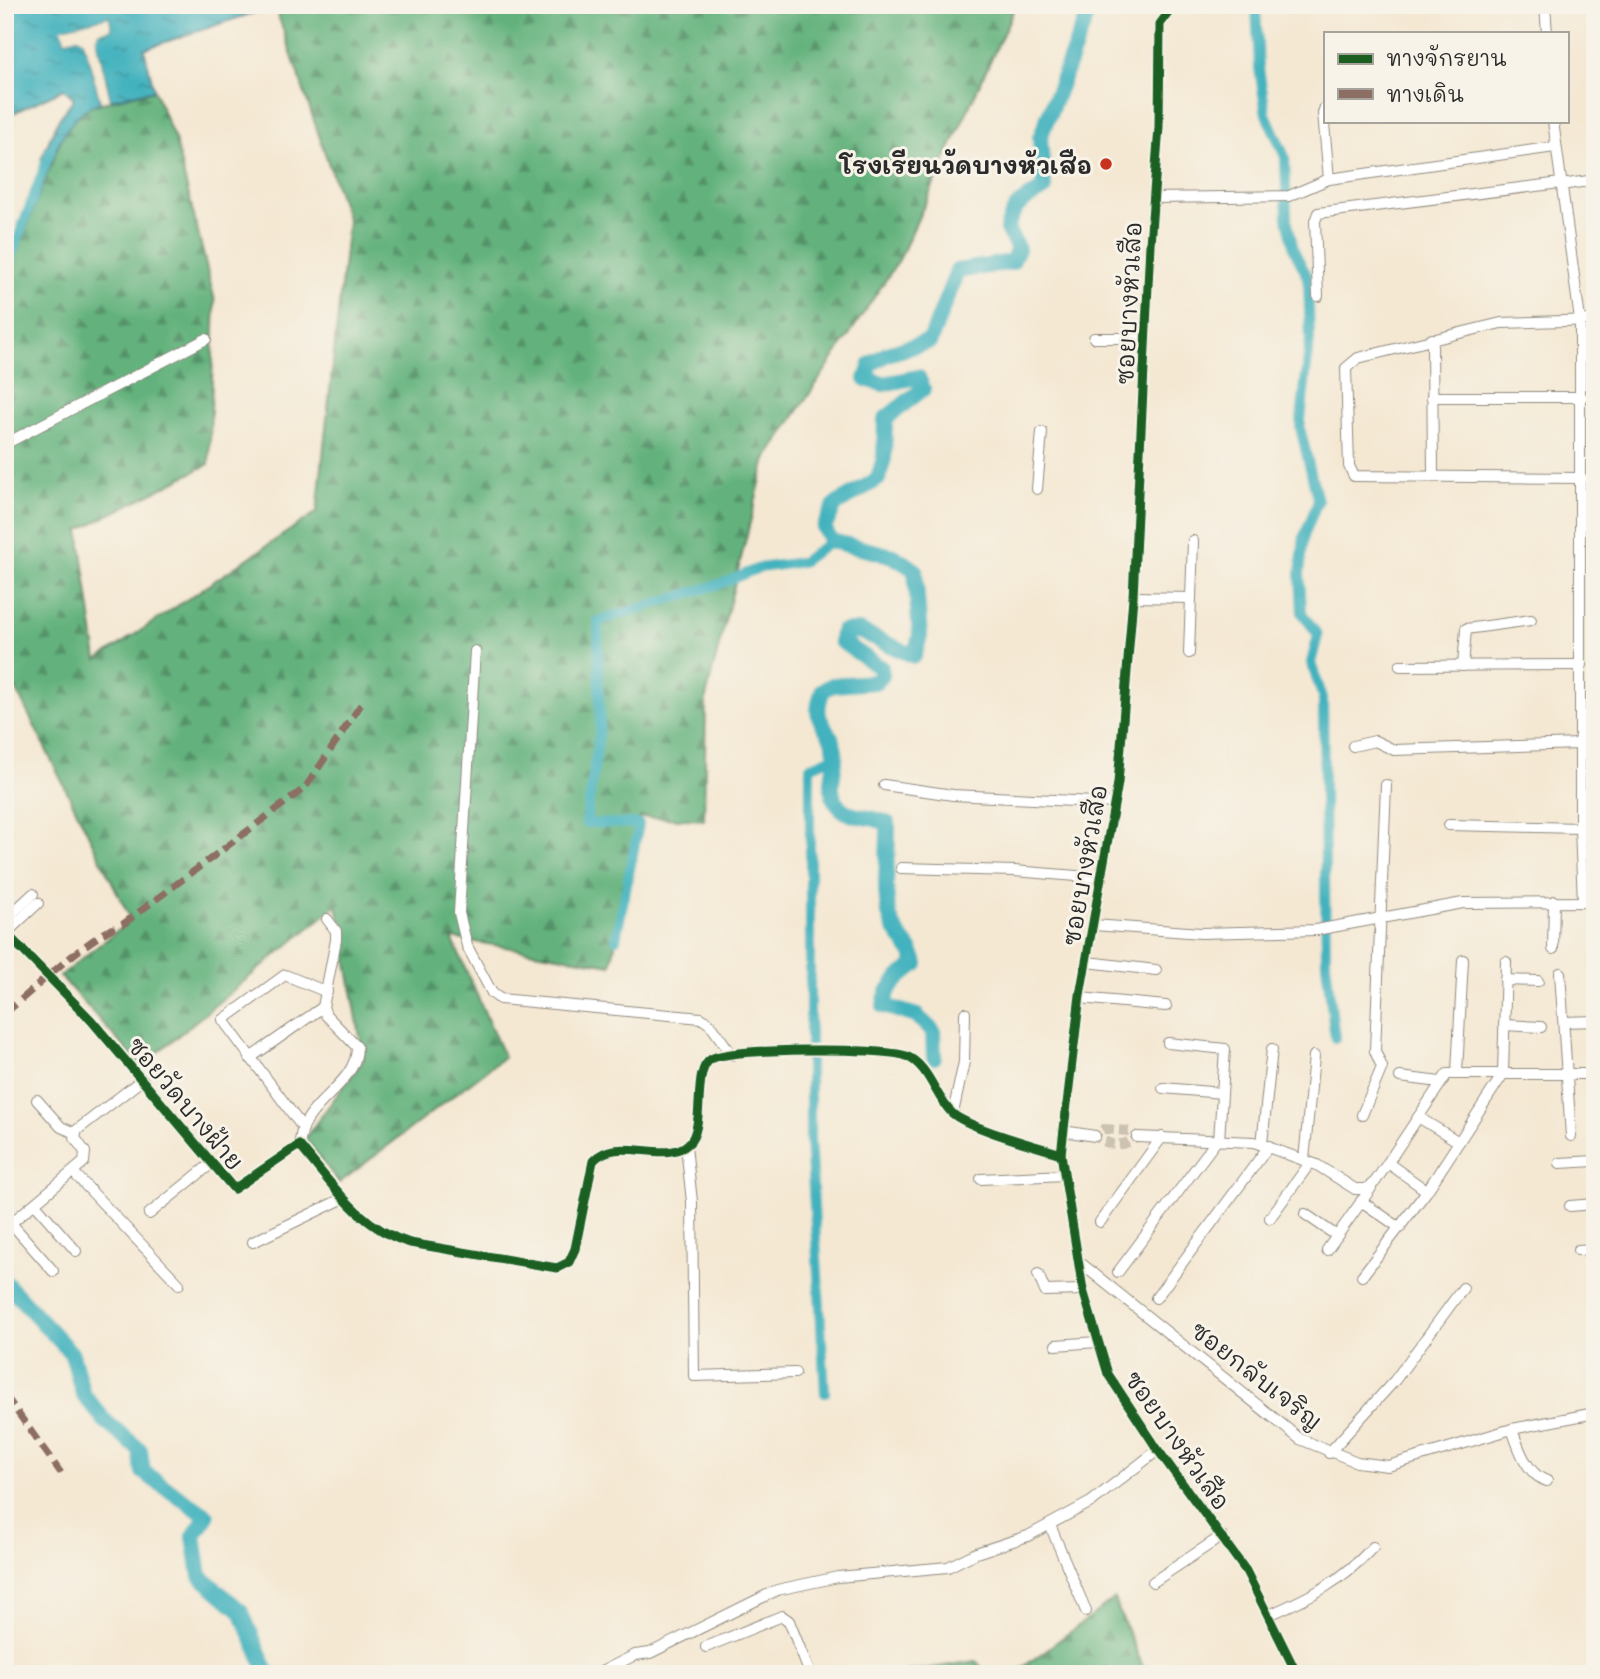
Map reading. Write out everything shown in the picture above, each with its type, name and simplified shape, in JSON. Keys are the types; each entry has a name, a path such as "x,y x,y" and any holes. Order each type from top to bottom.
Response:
{"street":[{"name":"ซอยบางหัวเสือ","path":"1174,5 1160,24 1159,127 1133,597 1114,803 1080,998 1061,1154 1083,1290 1097,1342 1114,1386 1246,1571 1297,1674"},
{"path":"1545,5 1547,32"},
{"path":"1324,110 1329,179"},
{"path":"1553,122 1580,320 1580,828 1583,902"},
{"path":"1153,198 1289,197 1329,179 1555,147"},
{"path":"1318,296 1315,221 1318,213 1595,180"},
{"path":"1582,478 1360,477 1350,472 1345,380 1348,364 1358,358 1432,339 1501,323 1595,320"},
{"path":"1094,338 1146,338"},
{"path":"5,444 206,339"},
{"path":"1432,339 1433,476"},
{"path":"1432,397 1582,397"},
{"path":"1037,489 1041,432"},
{"path":"1189,653 1193,541"},
{"path":"1133,597 1191,598"},
{"path":"1463,666 1466,629 1531,620"},
{"path":"475,651 458,913 467,946 492,993 508,1002 611,1007 701,1018 710,1024 732,1055"},
{"path":"1400,666 1582,665"},
{"path":"1581,685 1595,685"},
{"path":"1353,746 1375,741 1394,750 1580,744"},
{"path":"884,785 953,795 1114,803"},
{"path":"1362,1115 1382,1067 1375,1051 1386,785"},
{"path":"1449,825 1580,828"},
{"path":"901,869 1014,871 1102,878"},
{"path":"5,919 36,898 6,932"},
{"path":"1553,949 1554,901"},
{"path":"1094,925 1201,933 1316,930 1463,903 1595,902"},
{"path":"327,919 336,930 336,940 323,1007 326,1015 357,1047 357,1057 344,1078 303,1128 299,1145 371,1226 390,1237 557,1268 569,1262 575,1249 593,1161 600,1153 608,1150 674,1150 686,1146 695,1135 704,1068 713,1058 732,1055 816,1050 904,1055 921,1068 953,1114 1061,1154"},
{"name":"ซอยวัดบางฝ้าย","path":"6,932 81,1009 234,1189 299,1145"},
{"path":"1457,1072 1464,960"},
{"path":"1087,962 1156,970"},
{"path":"1362,1276 1427,1191 1503,1074 1506,962"},
{"path":"1560,973 1571,1136"},
{"path":"303,1128 223,1020 285,975 327,992"},
{"path":"1505,980 1538,981"},
{"path":"1080,998 1166,1006"},
{"path":"250,1058 323,1007"},
{"path":"953,1114 964,1062 965,1013"},
{"path":"1564,1022 1595,1021"},
{"path":"1504,1025 1541,1027"},
{"path":"1118,1272 1218,1140 1225,1049 1168,1043"},
{"path":"1156,1298 1265,1145 1272,1049"},
{"path":"1270,1218 1307,1162 1314,1056"},
{"path":"1327,1250 1447,1074 1595,1074"},
{"path":"1400,1077 1440,1082"},
{"path":"75,1133 143,1079"},
{"path":"1163,1088 1222,1093"},
{"path":"37,1100 61,1127 75,1133 86,1156 73,1172 8,1226 53,1271"},
{"path":"1418,1117 1459,1142"},
{"path":"1063,1131 1095,1136"},
{"path":"1137,1137 1265,1145 1307,1162 1355,1189 1366,1189 1375,1182"},
{"path":"1100,1222 1162,1137"},
{"path":"686,1146 692,1202 694,1376 795,1373"},
{"path":"1560,1163 1595,1161"},
{"path":"149,1214 212,1163"},
{"path":"1388,1163 1427,1191"},
{"path":"73,1172 179,1284"},
{"path":"981,1180 1064,1175"},
{"path":"253,1242 344,1198"},
{"path":"1361,1201 1400,1228"},
{"path":"35,1204 76,1251"},
{"path":"1570,1206 1595,1204"},
{"path":"1305,1214 1337,1236"},
{"path":"1578,1250 1595,1249"},
{"name":"ซอยกลับเจริญ","path":"1078,1261 1300,1439 1329,1453 1357,1462 1388,1466 1512,1429 1595,1413"},
{"path":"1038,1274 1045,1292 1083,1290"},
{"path":"1329,1453 1395,1380 1463,1288"},
{"path":"1056,1345 1097,1342"},
{"path":"1512,1429 1523,1457 1538,1476 1547,1481"},
{"path":"597,1674 635,1655 650,1653 776,1590 838,1577 948,1567 1050,1525 1091,1502 1158,1450"},
{"path":"1050,1525 1086,1611"},
{"path":"1153,1582 1222,1536"},
{"path":"1269,1615 1329,1587 1373,1547"},
{"path":"706,1647 782,1616 789,1620 810,1674"}],"green space":[{"path":"1016,5 899,260 766,459 706,697 704,820 640,817 611,965 452,938 504,1057 339,1183 305,1138 364,1059 337,905 141,1066 60,976 131,920 5,667 5,283 65,129 86,107 154,90 175,140 215,301 209,464 79,530 97,660 317,512 348,221 275,6"},
{"path":"1114,1599 1146,1674 1014,1674"},
{"path":"976,1661 987,1674 891,1674"}],"water":[{"path":"5,5 277,5 144,49 154,90 110,100 96,39 98,32 111,29 109,17 63,28 65,40 78,37 84,41 101,102 76,118 50,161 41,160 57,122 74,98 64,89 5,117"}],"pier":[{"path":"109,17 111,29 98,32 96,39 110,100 107,101 92,39 95,30 107,26 106,21 67,31 68,36 78,34 87,39 104,101 101,102 84,41 78,37 65,40 62,28"}],"waterway":[{"path":"934,1057 933,1031 917,1016 884,1006 891,987 916,964 890,917 886,883 888,824 849,813 834,799 832,786 835,751 818,711 823,690 833,685 875,682 882,676 881,668 841,641 842,632 859,631 914,656 920,636 915,570 893,556 831,541 824,528 835,505 878,479 884,458 885,419 923,389 918,377 883,384 866,379 871,364 887,354 930,341 957,271 1012,262 1018,249 1007,229 1009,221 1020,204 1044,189 1040,138 1091,5"},
{"path":"1256,5 1259,68 1266,114 1285,157 1287,218 1294,250 1308,278 1310,339 1300,428 1318,501 1304,536 1300,573 1302,613 1318,635 1311,663 1323,698 1326,963 1335,1038"},
{"path":"5,273 51,149"},
{"path":"616,939 639,824 586,823 600,727 598,621 723,583 759,568 802,562 831,541"},
{"path":"825,1393 810,1139 810,767 835,756"},
{"path":"5,1282 72,1354 83,1394 106,1422 140,1450 143,1472 207,1516 194,1536 200,1576 241,1611 268,1674"}],"tunnel":[{"path":"1104,1129 1129,1131 1137,1137 1126,1143 1111,1144 1095,1136 1104,1129"}],"marked path":[{"path":"5,1013 78,951 123,924 305,788 362,703"},
{"path":"5,1395 61,1473"}],"cycle path":[{"path":"1174,5 1160,24 1159,127 1150,244 1133,597 1118,783 1080,995 1061,1154 1083,1290 1108,1374 1158,1450 1246,1571 1297,1674"},
{"path":"5,932 91,1020 234,1189 299,1145 335,1189 362,1216 376,1227 410,1243 557,1268 569,1262 575,1249 593,1161 603,1153 614,1150 667,1152 688,1144 697,1126 705,1065 711,1059 724,1055 839,1050 906,1056 920,1066 946,1106 960,1119 1061,1154"}],"place":[{"name":"โรงเรียนวัดบางหัวเสือ","path":"1106,164"}]}
